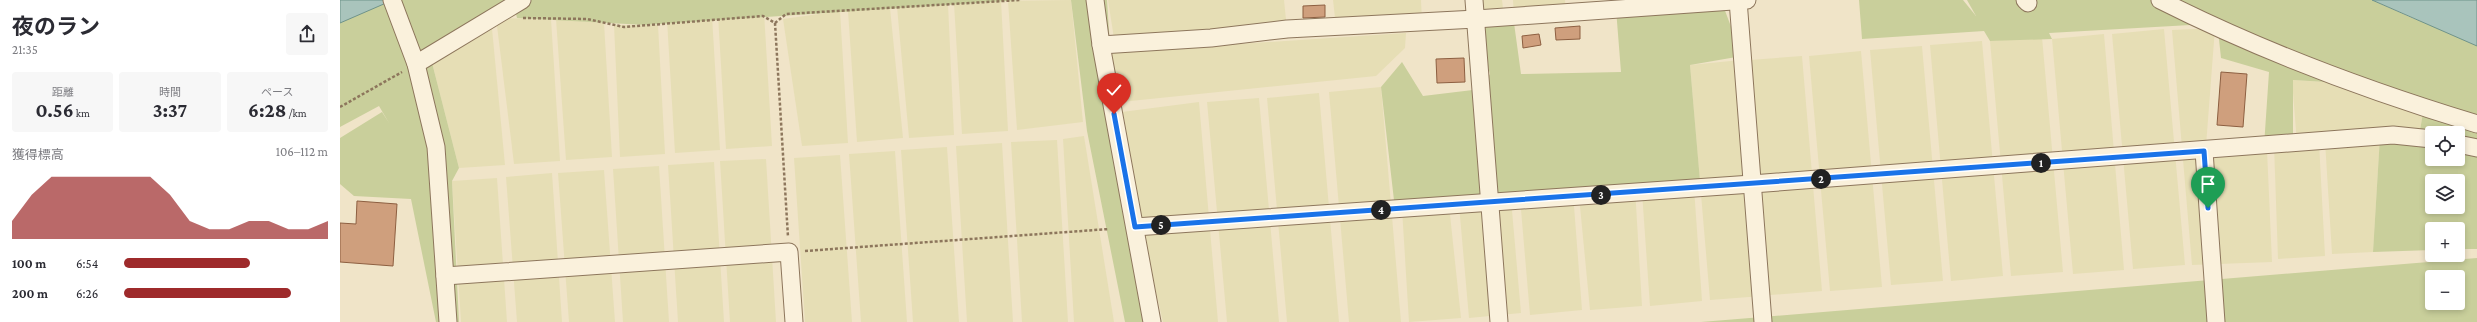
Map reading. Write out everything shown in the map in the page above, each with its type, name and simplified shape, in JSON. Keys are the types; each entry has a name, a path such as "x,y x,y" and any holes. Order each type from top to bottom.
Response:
{"street":[{"path":"392,0 416,64 436,147 448,322"},
{"path":"416,64 522,0"},
{"path":"1095,0 1101,46 1152,322"},
{"path":"1474,0 1491,202 1499,322"},
{"path":"1101,46 1210,38 1287,29 1476,19 1741,0 1752,184 1763,322"},
{"path":"2160,0 2215,28 2330,75 2477,124"},
{"path":"1135,227 2204,151 2393,135 2425,137"},
{"path":"2465,145 2477,148"},
{"path":"2204,151 2216,322"},
{"path":"445,276 788,252 794,322"}],"path":[{"path":"775,23 786,14 1020,0"},
{"path":"518,18 587,19 624,27 763,16 775,23"},
{"path":"775,23 788,252 1110,229"},
{"path":"340,107 416,64"}],"shaded area":[{"path":"1071,0 1083,122 1017,130 1008,1"},
{"path":"1108,0 1284,0 1287,29 1115,45"},
{"path":"1333,0 1421,0 1422,22 1336,27"},
{"path":"1474,0 1502,0 1504,17 1475,15"},
{"path":"1513,0 1565,0 1566,13 1514,16"},
{"path":"1001,1 1008,131 962,134 954,4"},
{"path":"948,4 954,135 909,138 897,7"},
{"path":"890,8 903,138 857,142 848,11"},
{"path":"840,11 848,143 802,146 783,19"},
{"path":"764,12 772,146 726,149 718,15"},
{"path":"712,16 720,150 675,153 667,20"},
{"path":"491,18 505,165 459,168 430,55"},
{"path":"496,18 551,19 560,161 514,164"},
{"path":"556,19 604,23 612,157 566,160"},
{"path":"614,25 658,25 665,154 620,157"},
{"path":"2215,28 2206,146 2209,150 2267,150 2272,262 2192,265 2172,30"},
{"path":"2164,29 2185,265 2133,269 2112,34"},
{"path":"1406,33 1405,48 1376,76 1111,103 1102,53"},
{"path":"2104,34 2124,270 2073,274 2052,39"},
{"path":"2042,37 2063,272 2011,276 1990,41"},
{"path":"1982,41 2003,276 1951,281 1930,45"},
{"path":"1922,46 1943,281 1891,285 1870,50"},
{"path":"1861,51 1882,287 1830,291 1809,56"},
{"path":"1802,56 1822,291 1770,295 1750,60"},
{"path":"1741,60 1762,296 1710,300 1690,65"},
{"path":"2292,80 2358,84 2424,107 2419,136 2380,136 2373,252 2332,254 2325,141 2319,142 2325,256 2278,259 2274,145 2297,143"},
{"path":"1381,87 1401,322 1349,322 1329,92"},
{"path":"1319,93 1339,322 1287,322 1267,98"},
{"path":"1259,98 1279,322 1227,322 1207,102"},
{"path":"1199,102 1218,322 1163,322 1114,113"},
{"path":"1084,136 1114,322 1074,322 1063,139"},
{"path":"1057,140 1068,322 1022,322 1011,142"},
{"path":"1002,143 1013,322 967,322 956,146"},
{"path":"947,147 959,322 913,322 901,150"},
{"path":"895,151 907,322 861,322 849,154"},
{"path":"840,155 852,322 805,322 794,158"},
{"path":"766,159 776,322 730,322 720,161"},
{"path":"714,162 724,322 678,322 668,165"},
{"path":"659,166 669,322 623,322 613,169"},
{"path":"604,170 615,322 569,322 558,173"},
{"path":"552,173 562,322 517,322 506,177"},
{"path":"497,178 507,322 461,322 452,181"},
{"path":"1635,188 1642,306 1590,310 1579,196"},
{"path":"1694,188 1702,301 1650,306 1642,192"},
{"path":"1573,193 1582,310 1530,315 1520,198"},
{"path":"1511,199 1521,313 1469,318 1459,205"},
{"path":"1449,205 1461,318 1409,322 1402,209"}],"green space":[{"path":"340,0 1022,0 645,25 517,18 514,5 430,55 459,168 452,181 459,322 436,322 411,199 354,196 340,184 340,138 382,112 389,123 379,106 340,127"},
{"path":"1071,0 1107,0 1115,124 1152,322 1125,322 1087,131"},
{"path":"1859,0 1963,0 1976,16 1967,0 2372,0 2412,18 2477,40 2477,249 2465,249 2465,222 2425,222 2425,250 2373,252 2380,136 2419,136 2424,107 2358,84 2293,80 2293,143 2264,146 2269,72 2221,58 2218,30 2208,24 2049,33 2052,39 1990,41 1984,31 1862,39"},
{"path":"1724,8 1742,56 1690,65 1700,181 1395,209 1381,87 1402,62 1423,96 1481,89 1490,74 1476,19 1514,23 1521,74 1621,72 1616,9"},
{"path":"2477,258 2477,322 1701,322 2428,262 2465,262 2465,259"}],"water":[{"path":"340,0 393,0 340,23"},
{"path":"2372,0 2477,0 2477,46"}],"building":[{"path":"1325,5 1325,17 1303,18 1303,6"},
{"path":"1580,26 1580,39 1556,40 1555,28"},
{"path":"1539,34 1541,45 1523,48 1522,36"},
{"path":"1464,58 1465,82 1437,83 1436,59"},
{"path":"2221,72 2247,74 2243,127 2217,125"},
{"path":"357,201 397,204 393,266 340,262 340,223 356,224"}],"route":[{"path":"1114,114 1135,227 1449,206 2204,151 2208,208"}]}
